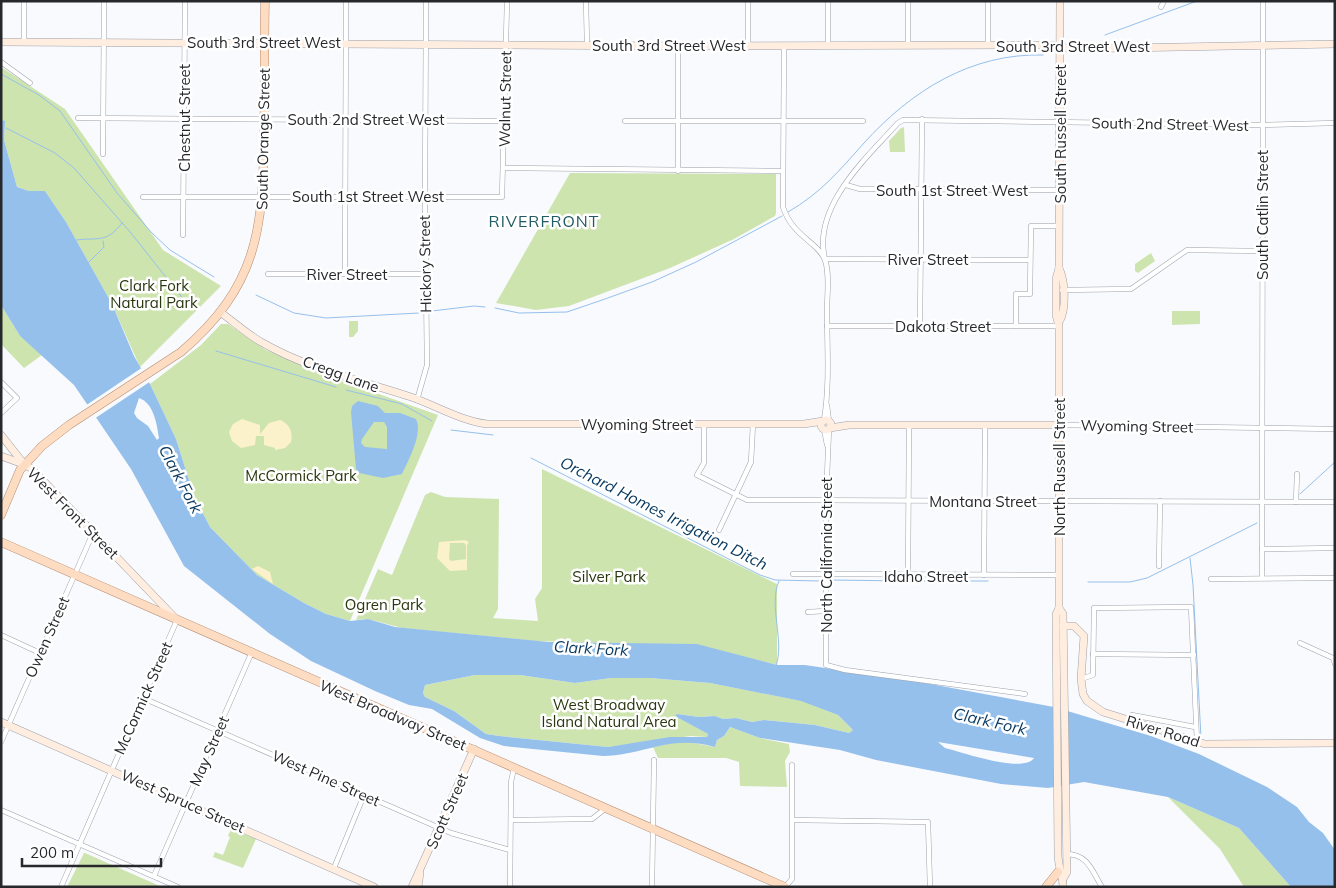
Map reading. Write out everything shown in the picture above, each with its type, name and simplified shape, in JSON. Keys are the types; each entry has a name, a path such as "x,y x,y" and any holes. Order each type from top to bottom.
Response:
{"main road":[{"name":"South Orange Street","path":"24,464 55,435 166,362 200,336 231,298 249,261 258,234 264,196 265,1"},
{"name":"South Russell Street","path":"1059,324 1062,315 1062,290 1059,268 1060,122 1064,46 1060,1"},
{"name":"South 3rd Street West","path":"1,42 506,43 678,46 988,45 1064,46 1072,49 1141,48 1146,46 1335,44"},
{"name":"South Russell Street","path":"1059,268 1056,280 1056,315 1059,324"},
{"name":"Cregg Lane","path":"220,312 264,344 354,381 417,400 469,421"},
{"name":"North Russell Street","path":"1059,324 1059,608 1056,614 1056,693 1067,872 1061,879"},
{"name":"Wyoming Street","path":"469,421 486,424 1058,426"},
{"name":"West Front Street","path":"1,436 24,464 32,469 94,532 177,620"},
{"path":"1,436 1,446"},
{"path":"1,456 24,464 1,515"},
{"name":"West Broadway Street","path":"1,542 251,654 474,749 785,887 794,887"},
{"path":"142,605 150,600 151,594 148,588"},
{"name":"North Russell Street","path":"1059,608 1063,614 1065,694 1061,879"},
{"name":"River Road","path":"1063,626 1074,626 1084,636 1081,679 1083,694 1093,706 1112,715 1197,742 1335,743"},
{"name":"West Spruce Street","path":"1,722 334,868 362,884 376,886"},
{"name":"Scott Street","path":"420,872 474,749"},
{"path":"412,887 420,872"},
{"path":"418,887 420,872"},
{"path":"1046,887 1061,879"}],"street":[{"path":"24,1 24,42"},
{"path":"103,154 104,1"},
{"name":"Chestnut Street","path":"183,234 185,1"},
{"path":"345,274 346,1"},
{"name":"Hickory Street","path":"417,400 426,374 424,196 426,1"},
{"name":"Walnut Street","path":"502,197 507,1"},
{"path":"586,1 587,45"},
{"path":"748,1 748,45"},
{"path":"828,1 828,45"},
{"path":"908,1 908,45"},
{"path":"988,1 988,45"},
{"path":"1161,7 1164,1"},
{"name":"South Catlin Street","path":"1262,578 1263,1"},
{"path":"784,45 783,207 786,217 794,230 825,259"},
{"path":"678,46 678,171"},
{"path":"1,62 30,83"},
{"name":"South 2nd Street West","path":"78,118 505,121"},
{"path":"920,325 922,119"},
{"name":"South 2nd Street West","path":"827,326 825,259 821,241 824,224 831,207 861,164 898,123 904,120 1262,125 1335,123"},
{"path":"625,121 863,121"},
{"path":"504,168 782,172"},
{"name":"South 1st Street West","path":"846,185 860,189 1060,190"},
{"name":"South 1st Street West","path":"143,197 502,197"},
{"path":"1016,326 1016,294 1030,294 1031,226 1060,226"},
{"path":"1062,290 1131,289 1187,250 1262,251"},
{"name":"River Street","path":"825,259 1030,260"},
{"name":"River Street","path":"268,274 426,274"},
{"name":"Dakota Street","path":"827,326 1016,326 1059,324"},
{"name":"North California Street","path":"827,326 826,665 845,670 1025,694"},
{"path":"1,382 17,398 1,413"},
{"name":"Montana Street","path":"704,424 704,463 697,475 747,500 1335,502"},
{"path":"719,530 751,462 753,424"},
{"path":"908,576 909,426"},
{"path":"984,576 985,426"},
{"name":"Wyoming Street","path":"1058,426 1335,429"},
{"path":"1296,502 1297,474"},
{"path":"1159,566 1160,501"},
{"name":"Owen Street","path":"1,742 94,532"},
{"path":"1262,549 1335,548"},
{"name":"Idaho Street","path":"793,574 908,576 1059,575"},
{"path":"1211,579 1335,578"},
{"path":"1081,679 1093,675 1094,608 1191,607 1197,742"},
{"path":"808,612 825,611"},
{"name":"McCormick Street","path":"62,887 177,620"},
{"path":"1,635 40,653"},
{"path":"1300,643 1333,658 1335,664"},
{"name":"May Street","path":"154,876 251,654"},
{"path":"1093,654 1194,654"},
{"name":"West Pine Street","path":"143,698 439,828 473,841 510,850"},
{"path":"1132,715 1195,727"},
{"path":"652,887 654,760"},
{"path":"785,887 792,878 792,765"},
{"path":"510,887 511,782 514,768"},
{"path":"334,868 364,795"},
{"path":"511,820 592,819 606,808"},
{"path":"1,810 178,887"},
{"path":"793,820 928,822 930,887"},
{"path":"1066,854 1077,854 1085,858 1102,887"}],"green space":[{"name":"Clark Fork Natural Park","path":"1,67 65,109 163,250 221,286 140,367 112,304 66,222 45,191 29,191 17,187 4,140 5,122 1,120"},
{"path":"904,127 905,152 890,152 889,141"},
{"path":"570,173 776,174 776,213 775,216 734,239 670,268 569,306 536,310 496,303"},
{"path":"1151,253 1155,261 1138,273 1135,271 1135,264"},
{"path":"1,305 20,336 42,355 24,368 1,344"},
{"path":"1172,311 1200,311 1200,324 1172,325"},
{"path":"349,321 358,321 358,331 353,337 349,337"},
{"name":"McCormick Park","path":"221,324 228,324 266,350 345,382 438,415 350,621 326,614 257,575 210,527 194,496 176,439 150,384 201,345"},
{"name":"Silver Park","path":"542,469 777,584 777,665 702,646 535,641 402,628 368,619 356,620 378,569 392,575 425,495 431,492 445,497 499,499 498,609 493,618 538,621 535,599 542,588"},
{"name":"West Broadway Island Natural Area","path":"475,675 520,675 575,683 611,678 650,678 710,683 802,701 838,715 853,730 849,733 815,725 764,720 752,722 736,718 723,719 715,716 699,717 677,714 676,716 708,734 707,737 691,736 608,747 499,736 486,734 454,711 425,697 423,693 425,685"},
{"path":"730,727 760,738 789,744 790,752 785,761 787,787 740,786 739,762 726,758 658,758 653,747 683,741 715,747 717,740 724,736"},
{"path":"1168,797 1239,828 1291,887 1244,887 1220,849"},
{"path":"231,829 256,839 243,868 213,857 215,852 223,855"},
{"path":"85,853 162,887 67,887"}],"sand":[{"path":"242,419 260,425 260,434 269,423 280,420 290,429 292,435 291,442 285,448 275,450 275,448 264,445 264,436 256,436 255,445 241,448 232,441 229,432 233,424"},
{"path":"465,540 469,542 467,545 467,570 450,571 437,558 439,542","holes":["450,543 464,543 466,545 466,559 451,561 449,559"]},
{"path":"258,566 270,572 273,584 252,569"}],"water":[{"name":"Clark Fork","path":"1,120 5,121 4,140 17,187 29,191 45,191 66,222 112,304 134,356 150,384 176,439 194,496 210,527 257,575 304,603 326,614 350,621 368,619 395,627 549,642 697,644 777,665 805,665 925,683 1054,707 1151,736 1199,754 1267,787 1297,807 1309,822 1323,833 1335,850 1335,887 1291,887 1239,828 1168,797 1084,782 1048,788 1001,784 876,760 840,750 760,738 730,727 724,736 717,740 715,747 684,743 671,744 619,755 603,756 504,746 480,738 432,709 409,705 311,661 270,634 184,566 131,469 74,385 20,336 1,305","holes":["139,398 148,405 154,415 159,438 157,440 148,426 137,418 134,413","475,675 520,675 575,683 611,678 650,678 710,683 801,701 838,715 853,730 849,733 815,725 764,720 752,722 736,718 723,719 715,716 699,717 677,714 675,716 708,734 707,737 670,737 608,747 499,736 486,734 454,711 425,697 423,693 425,685","938,742 1034,758 1028,762 1018,764 1005,763 945,748"]},
{"path":"358,401 378,406 385,413 400,413 416,419 418,432 402,474 383,478 359,473 356,469 352,406","holes":["374,422 384,422 387,427 387,449 365,447 361,443 362,439"]}],"pier":[{"path":"143,367 151,381 94,419 85,406"}],"waterway":[{"path":"1105,35 1197,1"},
{"path":"788,212 820,189 882,124 922,92 967,68 1017,56 1043,55"},
{"path":"1,74 39,95 60,111 117,193 152,233 170,250 214,277"},
{"path":"6,128 55,153 74,168 131,233 188,305"},
{"path":"495,308 519,313 567,312 652,282 696,262 782,216"},
{"path":"76,240 106,237 122,223"},
{"path":"88,263 104,247 103,241"},
{"path":"256,295 294,313 326,318 419,313"},
{"path":"432,311 474,306 485,307"},
{"path":"216,351 336,387"},
{"path":"346,390 402,404 432,421"},
{"path":"451,430 493,435"},
{"name":"Orchard Homes Irrigation Ditch","path":"531,458 760,575 775,580 820,581"},
{"path":"1300,494 1335,462"},
{"path":"1088,582 1130,582 1147,578 1257,523"},
{"path":"1190,558 1201,738"},
{"path":"830,580 908,581"},
{"path":"776,666 779,645 775,601 779,581"},
{"path":"913,581 988,581"}],"district":[{"name":"RIVERFRONT","path":"544,221"}],"park label":[{"name":"Ogren Park","path":"384,604"}]}
